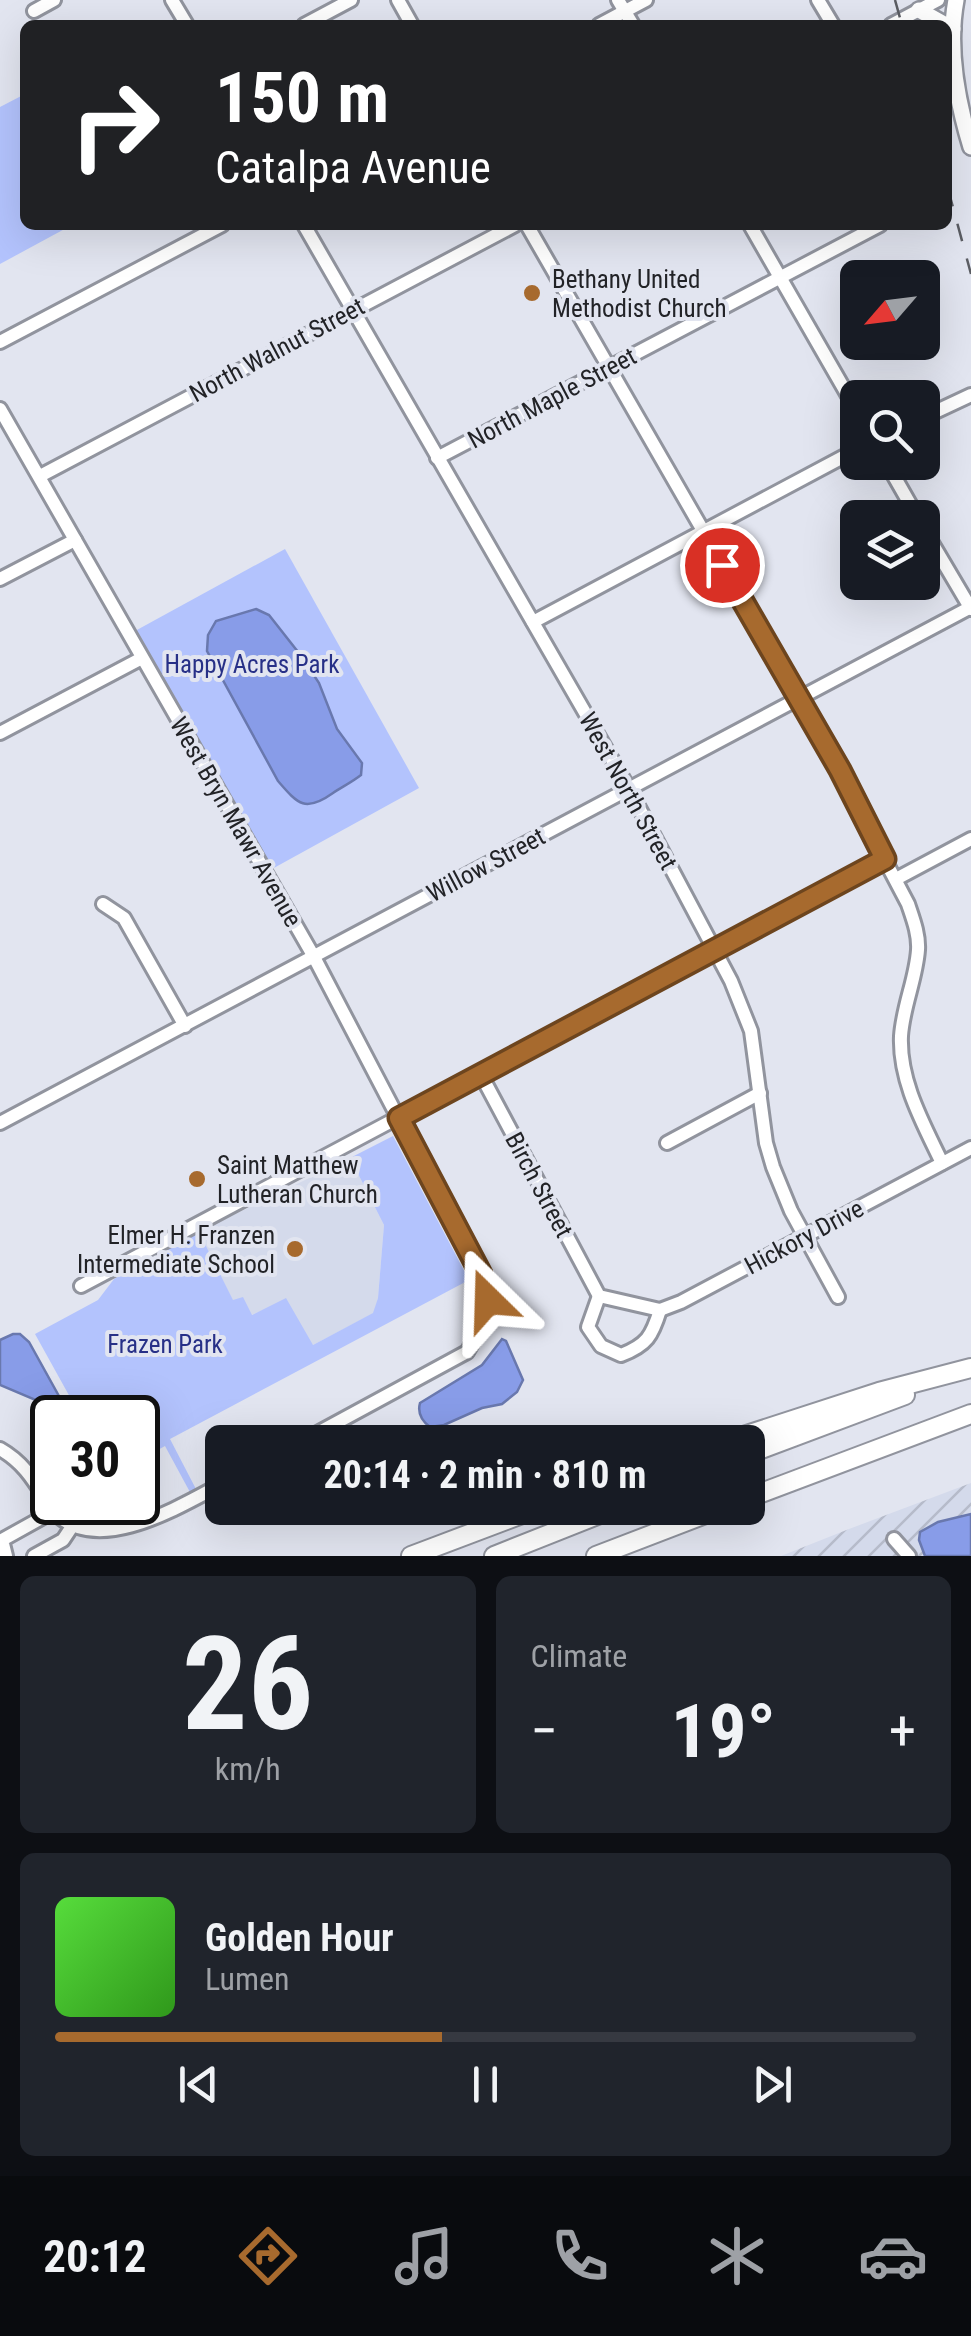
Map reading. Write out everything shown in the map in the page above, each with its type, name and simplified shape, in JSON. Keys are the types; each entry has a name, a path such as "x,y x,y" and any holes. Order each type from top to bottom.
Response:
{"highway":[{"path":"765,1429 879,1392 971,1369"},
{"path":"765,1448 971,1369"},
{"path":"765,1492 971,1414"},
{"path":"411,1556 493,1525"},
{"path":"494,1556 572,1525"},
{"path":"596,1556 677,1525"}],"main road":[{"path":"956,0 953,29 959,98 971,147"},
{"path":"920,10 937,20"}],"street":[{"path":"34,11 54,0"},
{"path":"313,20 351,0"},
{"path":"622,6 646,0"},
{"path":"901,20 938,0"},
{"path":"0,342 213,230"},
{"name":"West North Street","path":"307,230 629,789 715,949 747,1019 766,1143 774,1167 838,1297"},
{"name":"North Walnut Street","path":"40,476 505,230"},
{"path":"530,230 800,699 908,904 918,936 918,952 901,1038 904,1067 914,1107 942,1162"},
{"path":"753,230 840,382"},
{"name":"North Maple Street","path":"437,458 870,230"},
{"path":"940,410 971,395"},
{"name":"West Bryn Mawr Avenue","path":"2,418 40,476 314,957 483,1280 488,1304 485,1322 473,1346 462,1356 333,1425"},
{"path":"532,622 840,459"},
{"path":"0,579 75,540"},
{"path":"940,556 971,608"},
{"name":"Willow Street","path":"0,1124 971,608"},
{"path":"0,733 142,658"},
{"path":"896,880 971,840"},
{"path":"82,1286 885,859"},
{"path":"103,904 126,921 185,1026"},
{"name":"Birch Street","path":"480,1073 599,1296 588,1327 601,1346 621,1354 643,1346 651,1337 660,1310"},
{"path":"667,1143 760,1093"},
{"name":"Hickory Drive","path":"660,1310 971,1148"},
{"path":"599,1296 660,1310"},
{"path":"0,1448 30,1473"},
{"path":"68,1525 97,1538 122,1536 205,1493"},
{"path":"6,1556 2,1540 30,1524"},
{"path":"34,1556 63,1540 71,1528"},
{"path":"894,1539 909,1556"}],"shaded area":[{"path":"256,609 269,615 302,657 319,683 337,729 362,763 361,775 315,803 302,803 278,781 207,651 208,635 216,621"},
{"name":"Elmer H. Franzen Intermediate School","path":"350,1158 384,1225 378,1298 374,1313 313,1345 263,1310 251,1315 233,1301 199,1232"},
{"path":"20,1334 29,1342 58,1395 30,1398 0,1385 0,1340"},
{"path":"502,1339 506,1341 523,1380 517,1392 502,1404 482,1408 444,1425 427,1425 420,1414 420,1403 482,1365"},
{"path":"971,1483 971,1556 781,1556 849,1529"},
{"path":"971,1514 971,1556 925,1556 920,1532 938,1522"}],"green space":[{"path":"20,97 20,230 63,230 0,264 0,107"},
{"name":"Happy Acres Park","path":"285,549 419,788 272,869 135,631"},
{"name":"Frazen Park","path":"393,1136 469,1280 170,1439 197,1491 191,1494 165,1446 160,1449 160,1395 69,1395 35,1334 98,1300 114,1279 199,1232 233,1300 243,1297 252,1315 286,1298 313,1345 373,1313 378,1298 384,1225 350,1158"}],"railway":[{"path":"895,0 901,20"},
{"path":"952,204 971,274"}],"place":[{"name":"Bethany United Methodist Church","path":"532,293"},
{"name":"Saint Matthew Lutheran Church","path":"197,1179"},
{"name":"Elmer H. Franzen Intermediate School","path":"295,1249"}],"route":[{"path":"488,1300 481,1274 399,1118 885,859 840,770 722,565"}]}
